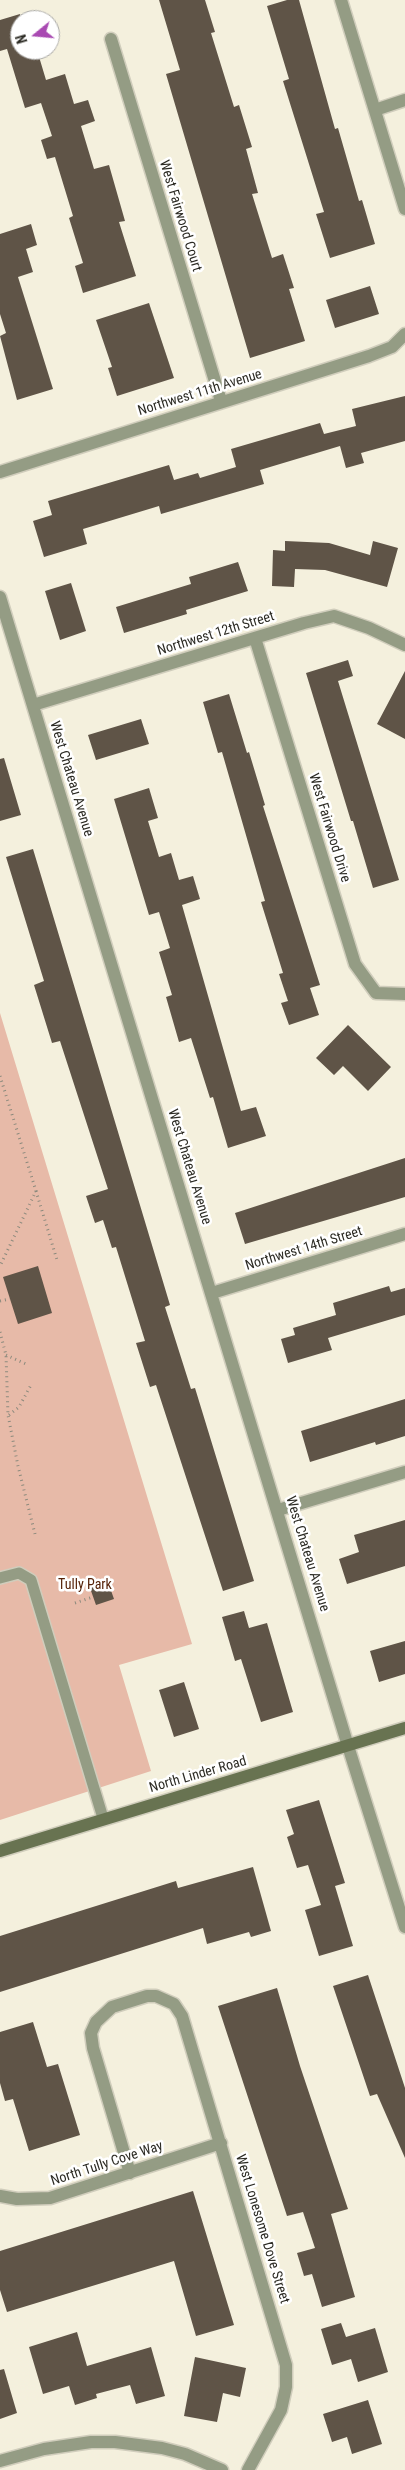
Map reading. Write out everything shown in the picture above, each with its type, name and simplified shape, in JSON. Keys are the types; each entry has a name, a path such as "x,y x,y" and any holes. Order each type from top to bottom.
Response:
{"main road":[{"name":"North Linder Road","path":"0,1850 405,1728"}],"street":[{"path":"341,0 405,209"},
{"name":"West Fairwood Court","path":"111,39 221,401"},
{"path":"375,110 405,100"},
{"name":"Northwest 11th Avenue","path":"0,472 369,356 392,347 405,334"},
{"name":"West Chateau Avenue","path":"0,597 348,1746 405,1927"},
{"name":"Northwest 12th Street","path":"33,705 334,616 369,628 405,645"},
{"name":"West Fairwood Drive","path":"255,638 354,964 376,993 405,994"},
{"name":"Northwest 14th Street","path":"212,1293 405,1234"},
{"path":"278,1510 405,1472"},
{"name":"West Lonesome Dove Street","path":"130,2173 93,2048 91,2033 96,2022 112,2007 146,1996 165,1999 174,2004 182,2016 286,2365 286,2387 281,2410 248,2470"},
{"name":"North Tully Cove Way","path":"0,2196 17,2199 50,2198 221,2143"},
{"path":"0,2461 44,2448 115,2442 162,2448 192,2457 222,2470"}],"lane":[{"path":"0,1578 20,1573 31,1580 103,1818"}],"path":[{"path":"0,1076 57,1260"},
{"path":"0,1266 36,1191"},
{"path":"0,1301 10,1299"},
{"path":"0,1332 6,1355 8,1415 18,1466 35,1534"},
{"path":"6,1355 26,1364"},
{"path":"8,1415 19,1407 31,1385"},
{"path":"75,1603 93,1597"}],"green space":[{"name":"Tully Park","path":"0,1013 192,1644 119,1665 151,1771 0,1820"}],"building":[{"path":"159,0 205,0 215,32 211,33 234,107 239,105 252,147 246,149 258,193 252,194 272,258 283,254 294,288 289,289 305,341 250,358 166,74 180,70"},
{"path":"287,0 299,0 335,129 338,128 359,201 362,200 375,244 330,258 316,214 324,212 283,81 289,79 267,6"},
{"path":"10,17 10,59 7,49 0,51 0,20"},
{"path":"10,60 40,60 46,80 65,74 74,104 88,100 95,121 81,126 94,169 109,165 125,221 119,222 136,276 83,293 75,266 83,263 69,218 73,216 55,157 47,159 41,140 52,136 41,103 25,108"},
{"path":"31,224 37,245 26,249 33,272 18,277 53,389 17,400 0,336 6,333 0,314 0,234"},
{"path":"370,286 379,314 335,328 326,300"},
{"path":"149,303 174,378 117,396 108,368 112,367 96,320"},
{"path":"405,396 405,441 361,453 364,463 346,468 340,446 260,470 264,484 161,514 159,506 83,529 87,544 44,557 33,521 52,515 48,501 169,465 174,480 198,473 200,478 236,467 231,449 320,423 324,434 356,426 352,409"},
{"path":"285,541 329,543 370,555 373,541 398,548 387,587 325,570 295,569 294,587 272,586 273,550 285,551"},
{"path":"238,562 248,591 186,610 187,614 124,633 116,607 191,584 189,577"},
{"path":"71,583 86,631 60,640 45,591"},
{"path":"348,660 353,676 338,681 399,880 373,888 306,673"},
{"path":"405,671 405,739 377,724"},
{"path":"229,694 247,753 249,752 265,805 263,806 320,985 310,988 319,1015 289,1025 281,1003 288,1001 279,974 283,973 261,902 265,901 222,752 218,753 203,702"},
{"path":"141,719 149,744 96,760 88,735"},
{"path":"4,758 21,815 0,821 0,759"},
{"path":"149,788 158,818 148,821 159,857 171,853 179,880 193,876 200,899 182,905 241,1111 256,1107 266,1136 228,1148 213,1097 210,1098 191,1038 179,1042 166,997 172,995 159,952 170,948 159,912 149,915 114,799"},
{"path":"33,849 170,1305 165,1307 191,1389 195,1388 254,1581 223,1591 156,1385 150,1387 136,1343 145,1341 116,1247 112,1248 103,1220 95,1223 86,1196 108,1189 60,1041 52,1043 34,985 44,981 6,857"},
{"path":"348,1025 391,1067 368,1091 343,1066 334,1075 316,1058"},
{"path":"405,1158 405,1197 245,1244 235,1213"},
{"path":"38,1266 52,1313 18,1324 3,1277"},
{"path":"389,1286 391,1292 405,1288 405,1315 328,1338 332,1350 288,1363 281,1339 295,1335 293,1328 336,1315 333,1303"},
{"path":"405,1399 405,1436 376,1445 375,1442 310,1462 301,1431"},
{"path":"405,1520 405,1566 347,1584 339,1559 359,1552 354,1535"},
{"path":"108,1582 114,1599 96,1605 90,1588"},
{"path":"244,1611 249,1628 267,1623 293,1712 261,1722 241,1659 235,1661 222,1617"},
{"path":"405,1641 405,1674 379,1682 370,1651"},
{"path":"184,1682 199,1729 174,1737 159,1690"},
{"path":"319,1800 345,1883 335,1886 353,1946 319,1956 305,1910 321,1905 308,1865 297,1868 287,1837 294,1834 286,1810"},
{"path":"253,1867 271,1931 251,1937 249,1932 207,1944 203,1928 0,1992 0,1936 176,1881 178,1888"},
{"path":"368,1975 405,2088 405,2158 377,2094 370,2096 333,1986"},
{"path":"277,1988 300,2066 348,2209 331,2214 355,2297 322,2307 312,2274 304,2276 297,2253 315,2248 303,2212 287,2216 218,2006"},
{"path":"33,2022 47,2067 58,2064 80,2135 29,2151 13,2099 5,2101 0,2083 0,2032"},
{"path":"193,2191 234,2325 196,2336 174,2261 7,2312 0,2290 0,2251"},
{"path":"341,2323 346,2337 375,2328 388,2372 358,2382 351,2359 332,2365 321,2329"},
{"path":"77,2332 87,2366 151,2347 165,2396 136,2404 130,2385 96,2394 97,2398 75,2405 69,2386 43,2394 29,2347"},
{"path":"195,2357 246,2368 240,2397 223,2393 217,2422 184,2416"},
{"path":"4,2369 17,2413 0,2419 0,2370"},
{"path":"368,2400 382,2444 352,2454 347,2437 332,2442 323,2414"}]}
